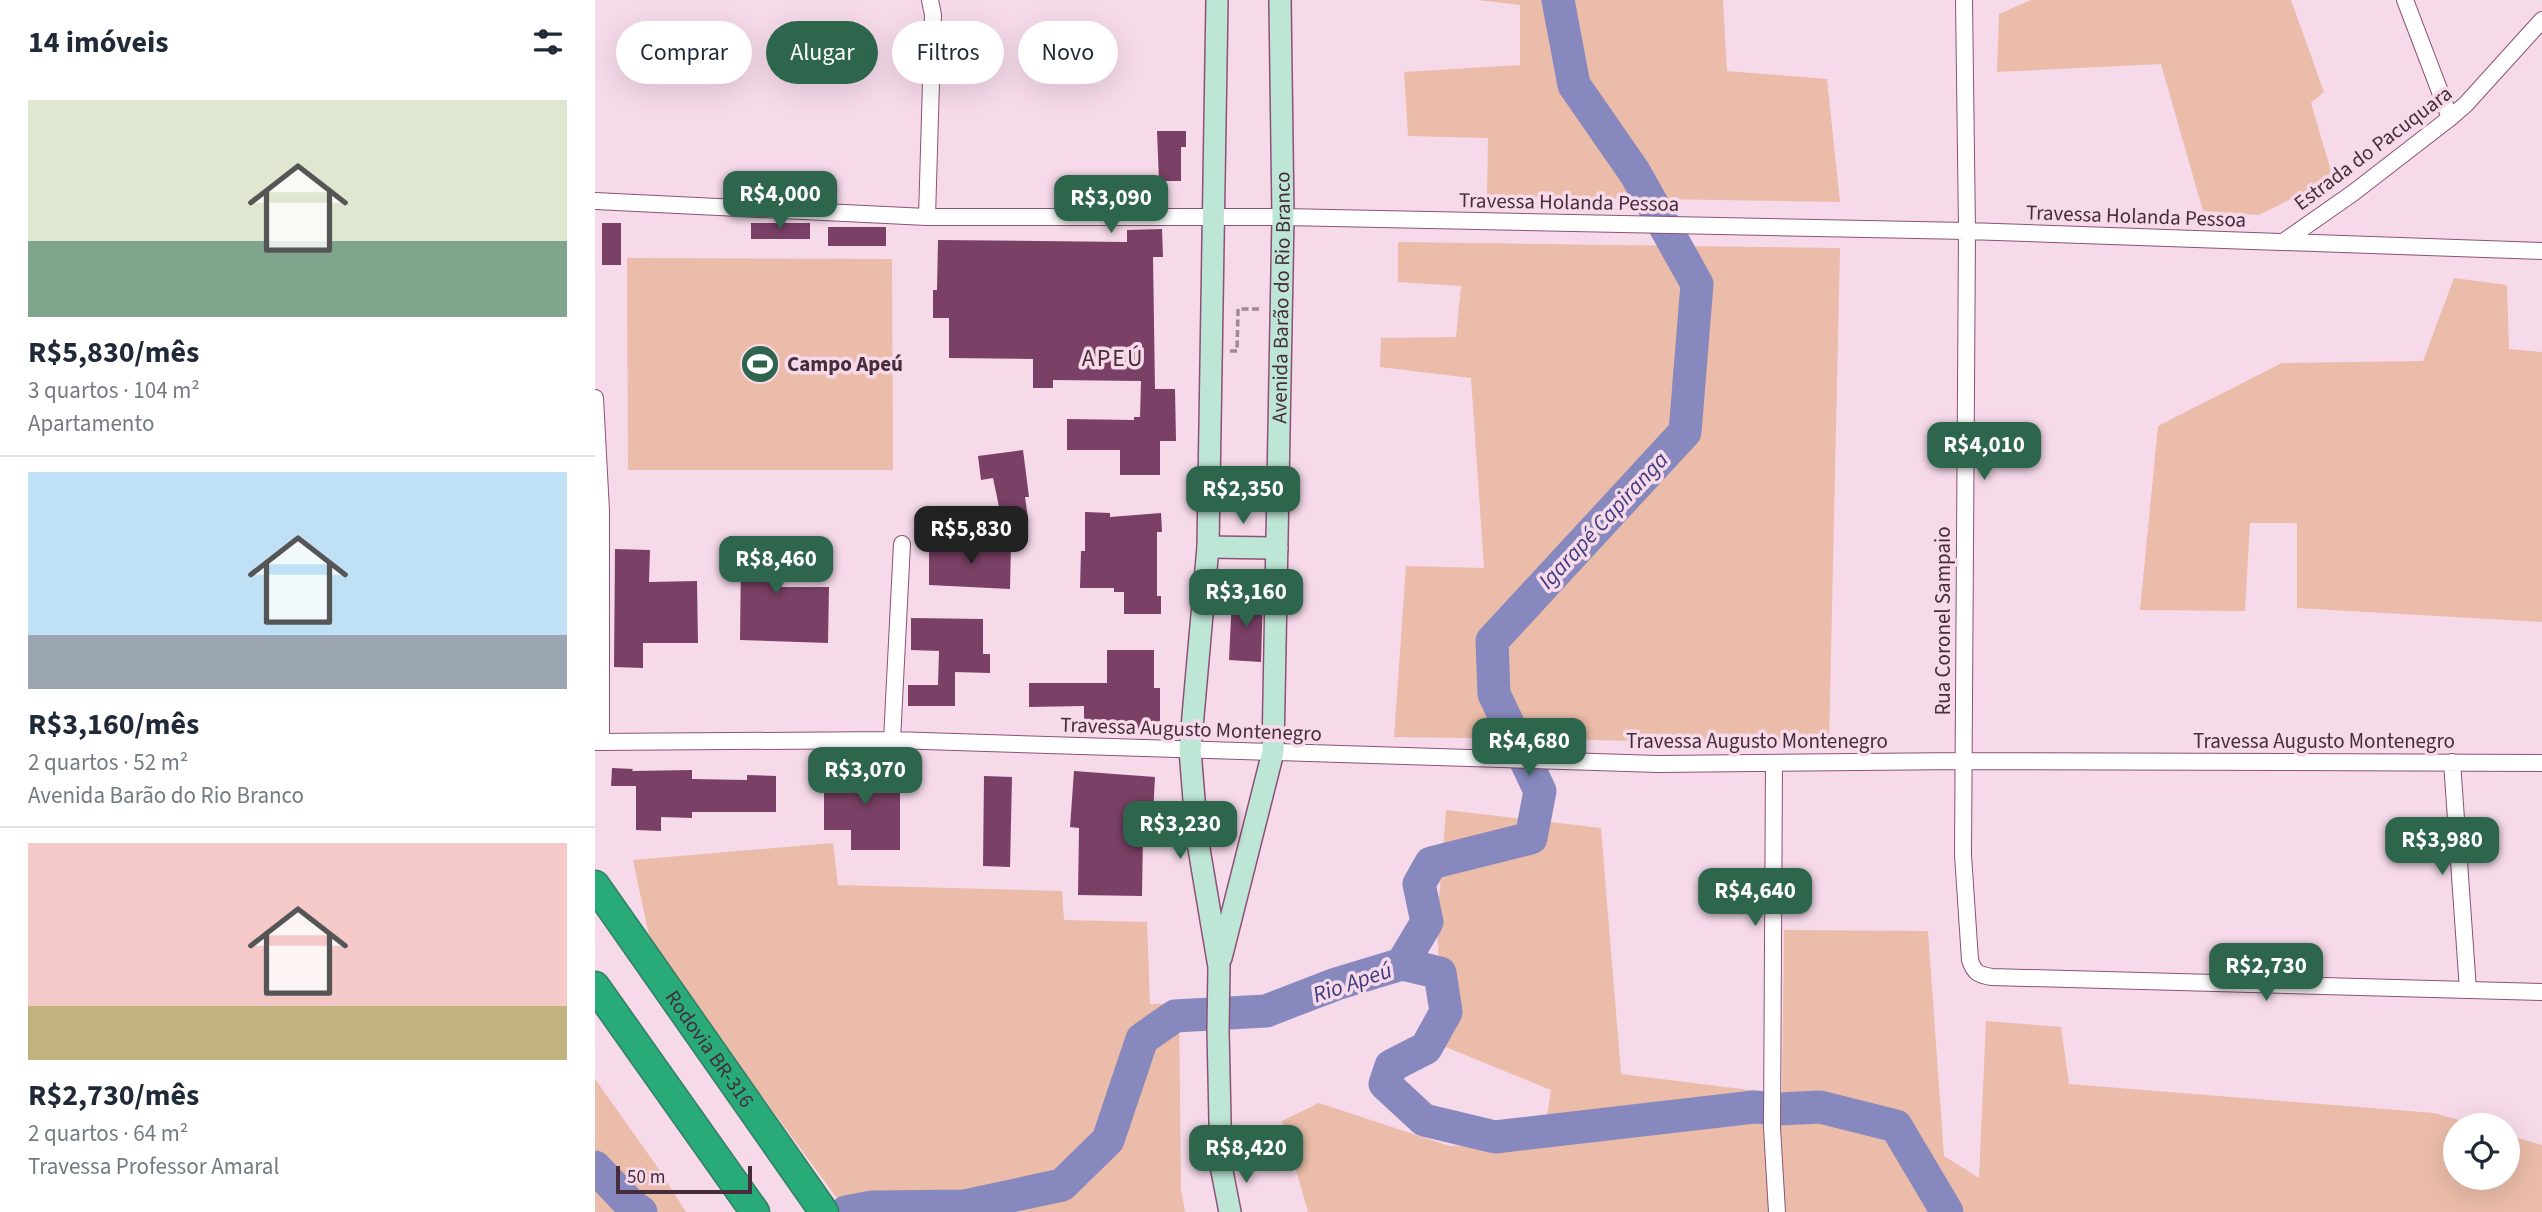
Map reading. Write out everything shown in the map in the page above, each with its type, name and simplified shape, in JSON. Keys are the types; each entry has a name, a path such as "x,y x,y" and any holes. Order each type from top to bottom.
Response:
{"highway":[{"name":"Rodovia BR-316","path":"595,885 824,1212"},
{"path":"595,986 755,1212"}],"main road":[{"name":"Avenida Barão do Rio Branco","path":"1217,0 1208,547 1190,750 1197,837 1219,978 1217,1030 1221,1166 1230,1212"},
{"name":"Avenida Barão do Rio Branco","path":"1219,978 1273,752 1283,217 1280,0"},
{"path":"1208,547 1277,548"}],"street":[{"path":"927,217 933,15 930,0"},
{"name":"Rua Coronel Sampaio","path":"1964,0 1967,231 1963,855 1973,970 1979,975 1992,977 2468,990"},
{"path":"2405,0 2451,118"},
{"name":"Estrada do Pacuquara","path":"2283,242 2353,194 2451,118 2542,20"},
{"name":"Travessa Holanda Pessoa","path":"595,201 927,217 1213,216 1967,231 2542,251"},
{"path":"595,398 601,511 598,742"},
{"path":"892,740 902,544"},
{"name":"Travessa Augusto Montenegro","path":"598,742 892,740 1658,764 1963,761 2542,763"},
{"path":"2452,762 2468,990 2542,992"},
{"path":"1774,763 1772,1128 1777,1212"}],"path":[{"path":"1211,351 1237,351 1238,309 1282,309"}],"shaded area":[{"path":"1478,0 1723,0 1727,71 1827,79 1840,202 1487,196 1488,138 1408,136 1404,72 1520,65 1520,5"},
{"path":"2031,0 2291,0 2324,92 2311,103 2333,178 2259,215 2203,211 2161,64 1997,72 1999,14"},
{"path":"1398,242 1840,248 1829,744 1394,737 1406,566 1484,568 1471,378 1380,367 1381,338 1456,337 1461,286 1398,282"},
{"name":"Campo Apeú","path":"627,258 892,259 893,470 628,470"},
{"path":"2454,278 2507,285 2509,349 2542,352 2542,622 2297,608 2297,523 2250,523 2245,611 2140,610 2158,426 2282,363 2423,361"},
{"path":"1446,810 1601,828 1621,1074 1782,1094 1784,930 1928,931 1944,1156 1979,1178 1986,1021 2061,1027 2069,1084 2443,1116 2443,1190 2520,1190 2520,1139 2542,1145 2542,1212 1308,1212 1282,1121 1319,1103 1450,1146 1543,1142 1551,1090 1443,1046 1437,925"},
{"path":"833,843 838,885 1062,891 1064,920 1147,922 1150,1004 1179,1004 1181,1189 1185,1212 847,1212 651,945 633,860"},
{"path":"595,1079 656,1165 686,1212 595,1212"}],"building":[{"path":"1157,131 1186,131 1186,147 1181,147 1181,181 1159,181"},
{"path":"602,223 621,223 621,265 602,265"},
{"path":"751,223 810,223 810,239 751,239"},
{"path":"828,227 886,227 886,246 828,246"},
{"path":"1162,229 1163,257 1153,257 1155,389 1175,389 1176,441 1160,441 1160,475 1120,475 1120,450 1067,450 1067,419 1134,420 1134,417 1140,417 1141,381 1053,380 1053,388 1033,388 1033,359 949,358 949,318 933,318 933,290 937,290 938,240 1127,242 1127,230"},
{"path":"1023,450 1029,497 1025,497 1028,518 1002,521 993,478 981,480 978,456"},
{"path":"1085,512 1110,513 1110,517 1161,513 1162,532 1157,532 1157,596 1161,596 1161,614 1124,614 1124,592 1114,592 1114,588 1080,588 1081,551 1085,551"},
{"path":"729,536 789,536 789,559 777,559 777,587 829,587 828,643 740,640 741,559 729,559"},
{"path":"967,544 1011,544 1010,589 929,585 929,546 967,547"},
{"path":"615,549 650,550 649,582 697,581 698,643 643,643 643,668 614,667"},
{"path":"1232,596 1263,598 1261,662 1229,660"},
{"path":"911,618 983,619 983,654 990,654 990,673 955,672 955,706 908,706 908,685 938,685 939,651 911,650"},
{"path":"1107,650 1154,650 1154,688 1160,688 1160,729 1084,728 1084,706 1029,707 1029,683 1107,683"},
{"path":"612,768 633,769 632,771 692,770 692,779 747,780 747,775 776,776 776,812 692,812 692,818 661,817 661,831 636,830 636,786 611,786"},
{"path":"851,768 900,768 900,850 851,850 851,830 824,830 824,775 851,775"},
{"path":"1074,771 1155,777 1152,833 1143,833 1142,896 1078,895 1079,828 1070,827"},
{"path":"984,776 1012,777 1010,867 983,866"}],"waterway":[{"name":"Igarapé Capiranga","path":"1402,964 1427,922 1419,884 1431,863 1531,838 1540,791 1494,694 1492,641 1685,432 1697,284 1635,173 1574,85 1558,0"},
{"name":"Rio Apeú","path":"846,1212 872,1207 965,1206 1062,1185 1108,1140 1142,1039 1175,1016 1266,1011 1336,984 1402,964 1440,973 1446,1012 1426,1048 1391,1066 1385,1084 1424,1120 1495,1137 1754,1107 1820,1107 1896,1126 1947,1212"},
{"name":"Rio Apeú","path":"595,1167 641,1212"}],"place":[{"name":"Campo Apeú","path":"760,364"}],"district":[{"name":"APEÚ","path":"1113,358"}]}
